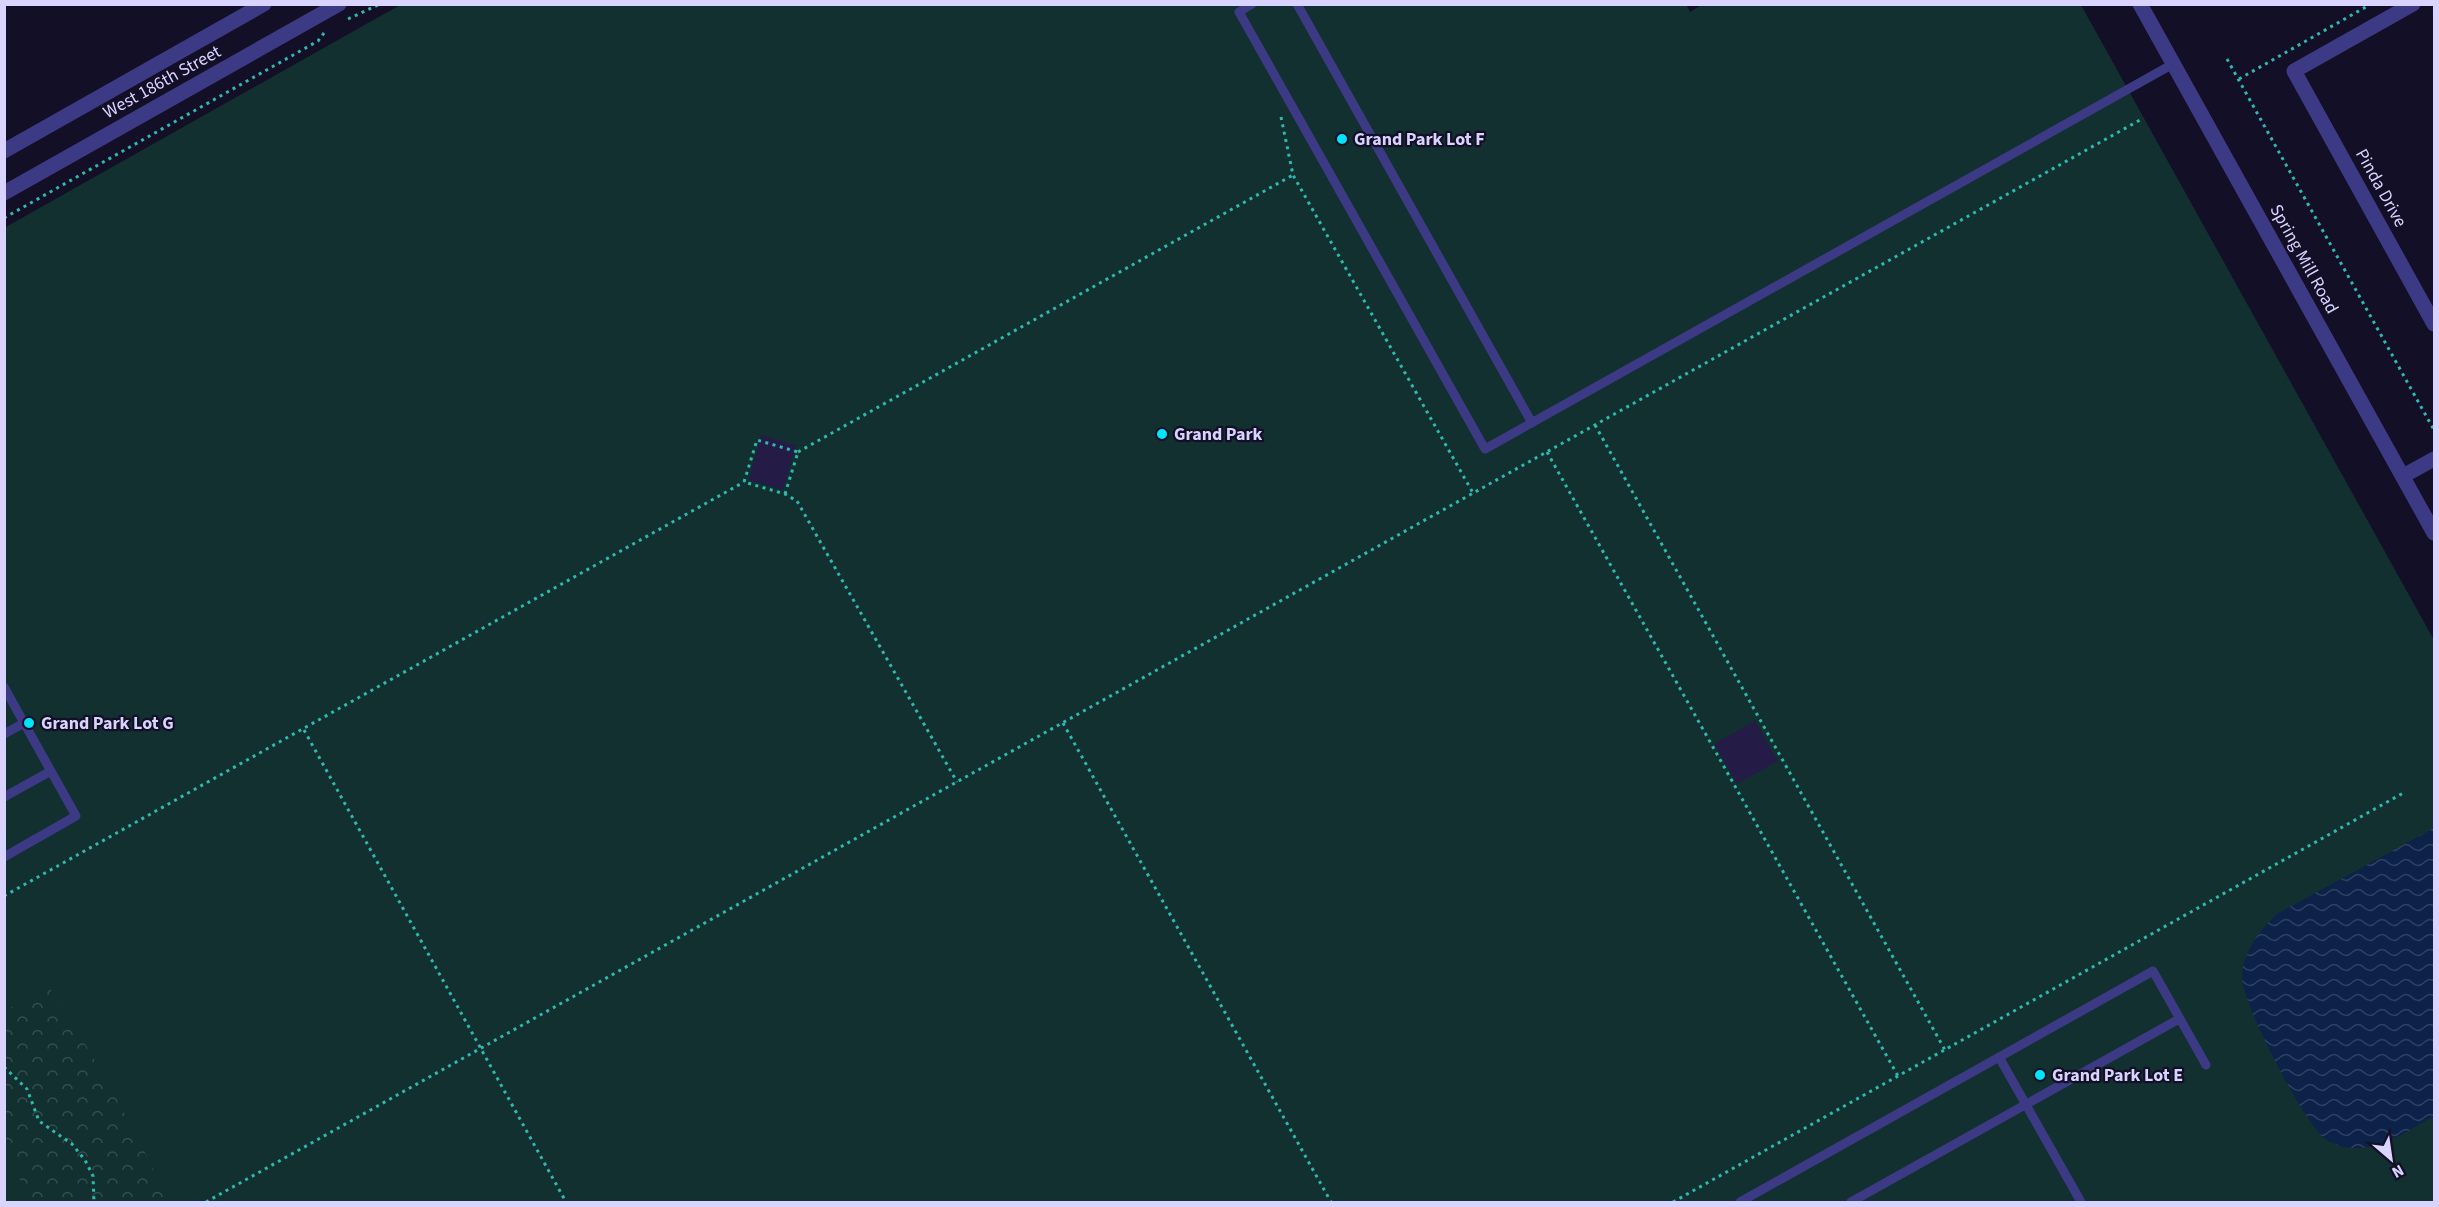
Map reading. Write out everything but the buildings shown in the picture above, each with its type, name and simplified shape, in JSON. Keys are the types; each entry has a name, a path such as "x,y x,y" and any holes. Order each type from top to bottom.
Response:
{"street":[{"name":"West 186th Street","path":"4,151 264,4"},
{"name":"West 186th Street","path":"4,193 339,4"},
{"name":"Spring Mill Road","path":"2140,4 2434,533"},
{"name":"Pinda Drive","path":"2413,4 2294,71 2434,324"},
{"path":"2403,476 2434,459"}],"lane":[{"path":"1252,4 1237,8 1485,449 2173,64"},
{"path":"1297,4 1533,423"},
{"path":"4,687 76,816 4,857"},
{"path":"4,734 24,723"},
{"path":"4,797 51,771"},
{"path":"1740,1203 2153,971 2206,1065"},
{"path":"1851,1203 2179,1019"},
{"path":"1999,1057 2081,1203"}],"path":[{"path":"346,20 380,4"},
{"path":"2239,79 2371,4"},
{"path":"4,218 318,41 326,31"},
{"path":"2228,59 2434,430"},
{"path":"1279,106 1293,175 1473,493"},
{"path":"206,1203 2140,120"},
{"path":"785,494 798,452 1293,175"},
{"path":"1595,425 1945,1050"},
{"path":"4,896 744,482 757,440 798,452"},
{"path":"1547,452 1898,1076"},
{"path":"744,482 785,494 797,501 957,782"},
{"path":"1064,723 1331,1203"},
{"path":"304,730 566,1203"},
{"path":"1673,1203 2405,792"},
{"path":"4,1067 27,1089 39,1121 72,1144 85,1160 93,1176 94,1203"}],"green space":[{"name":"Grand Park","path":"1686,4 1690,12 1703,4 2081,5 2434,640 2434,1202 5,1202 4,228 400,5"},
{"path":"49,987 113,1092 169,1201 32,1202 5,1153 5,1011"}],"water":[{"path":"2434,828 2434,1116 2388,1141 2375,1145 2350,1148 2337,1145 2325,1139 2314,1127 2275,1060 2244,990 2243,967 2249,949 2264,927 2277,914"}],"place":[{"name":"Grand Park Lot F","path":"1342,139"},
{"name":"Grand Park","path":"1162,434"},
{"name":"Grand Park Lot G","path":"29,723"},
{"name":"Grand Park Lot E","path":"2040,1075"}]}
